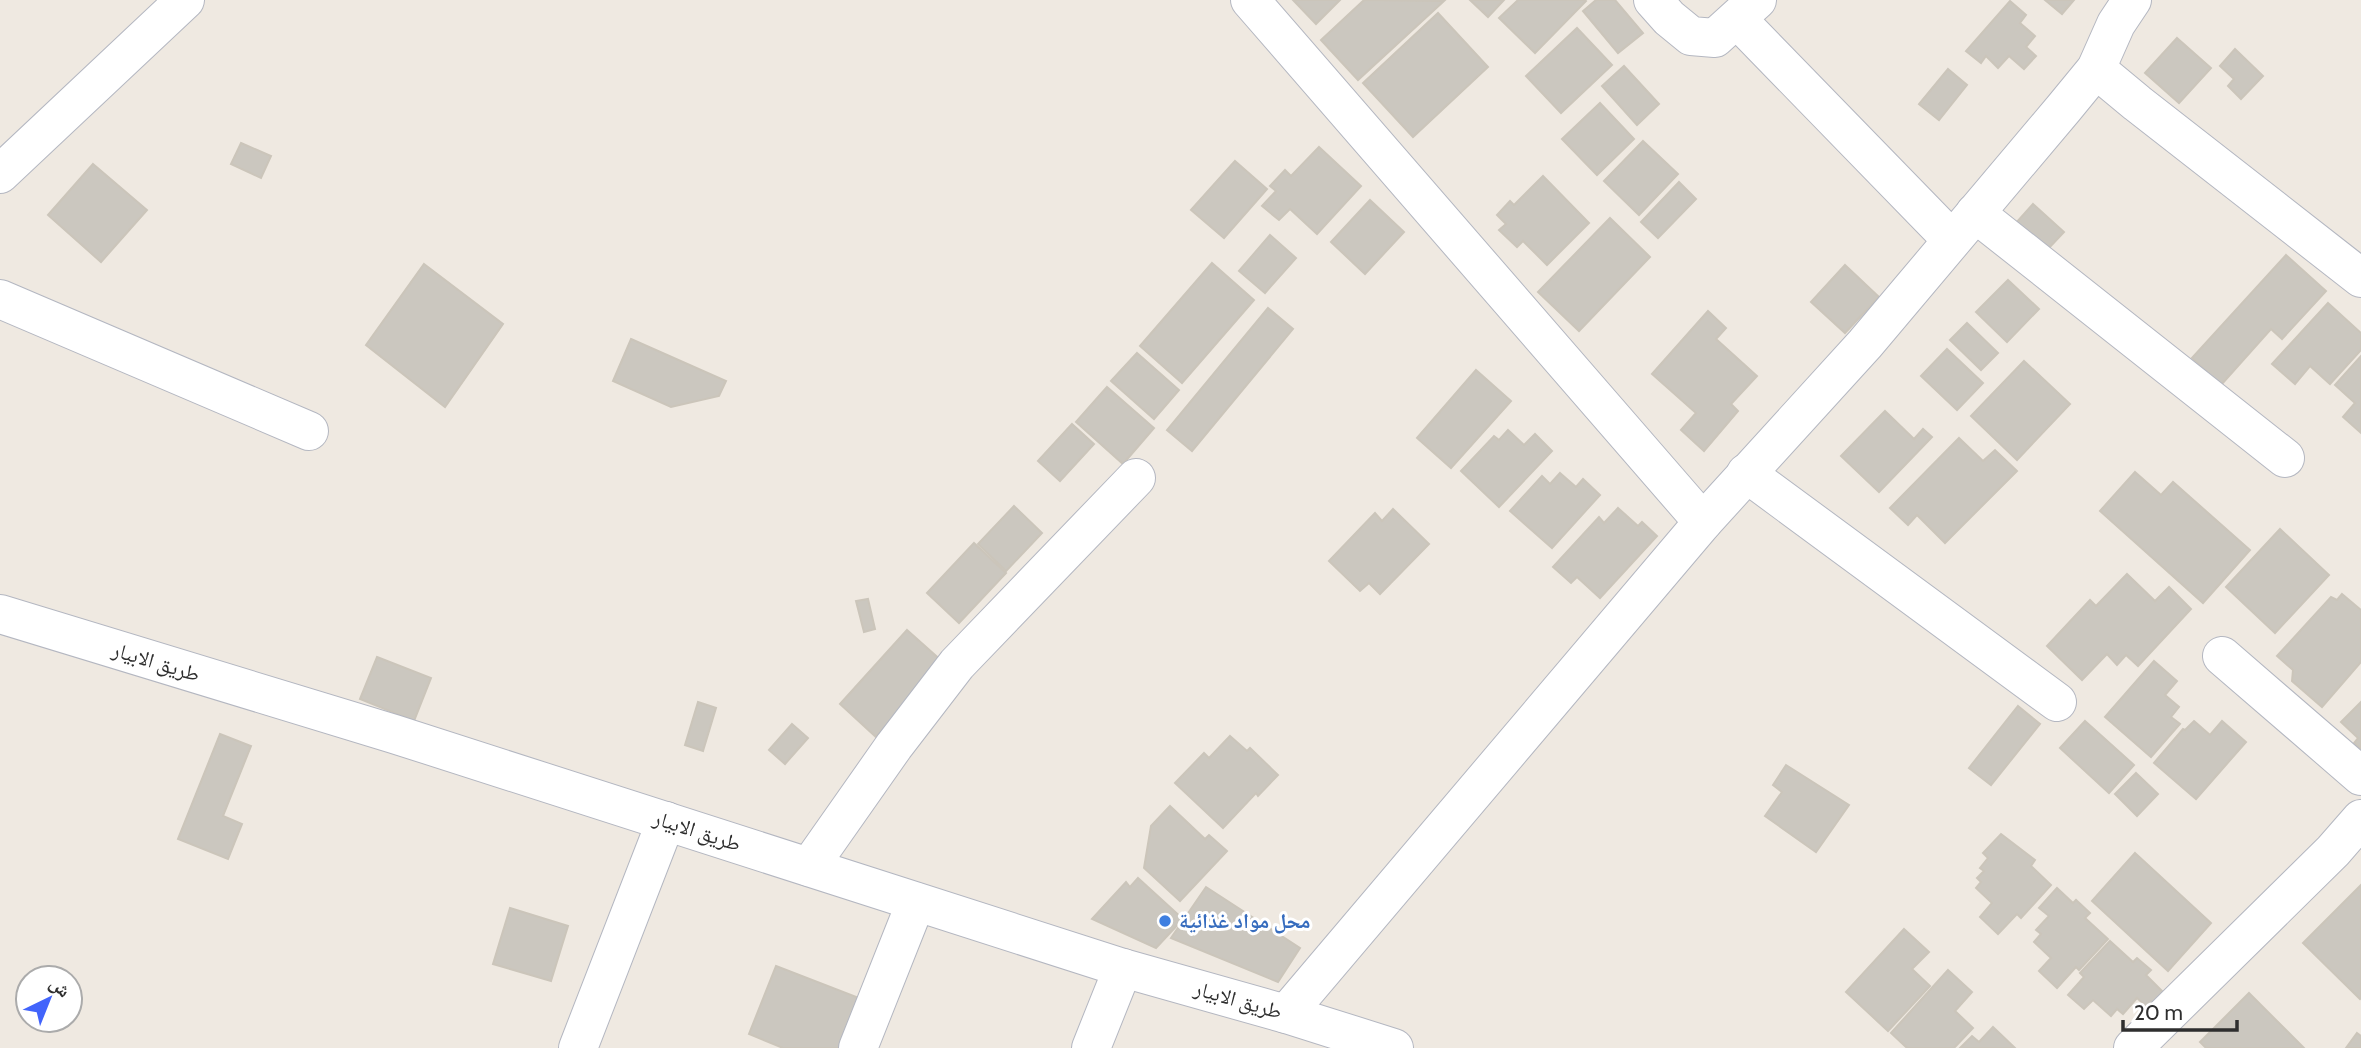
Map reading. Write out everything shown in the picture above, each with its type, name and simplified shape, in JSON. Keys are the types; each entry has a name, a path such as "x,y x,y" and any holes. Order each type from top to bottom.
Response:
{"street":[{"path":"0,174 185,0"},
{"path":"1250,0 1703,522"},
{"path":"1653,0 1691,36 1715,38 1747,10 1963,227 2286,458"},
{"path":"1286,1014 1703,522 1865,344 2096,69 2116,24 2132,0"},
{"path":"2096,69 2361,278"},
{"path":"0,299 309,431"},
{"path":"1746,473 2057,702"},
{"path":"809,867 894,746 950,673 1136,478"},
{"name":"طريق الابيار","path":"0,614 394,734 1123,968 1394,1048"},
{"path":"2222,656 2361,776"},
{"path":"2133,1048 2333,851 2361,819"},
{"path":"578,1048 666,821"},
{"path":"858,1048 916,902"},
{"path":"1091,1048 1123,968"}],"building":[{"path":"1293,0 1340,0 1316,24"},
{"path":"1364,0 1444,1 1358,80 1321,40"},
{"path":"1470,0 1504,0 1488,17"},
{"path":"1518,0 1586,1 1535,53 1499,18"},
{"path":"1596,0 1615,0 1643,33 1618,53 1583,11"},
{"path":"2045,0 2074,0 2062,14"},
{"path":"2010,1 2026,15 2020,23 2035,36 2026,47 2036,56 2024,69 2009,56 1998,68 1986,56 1981,63 1966,51"},
{"path":"1438,13 1488,67 1413,137 1363,83"},
{"path":"1577,28 1612,65 1561,113 1526,76"},
{"path":"2177,38 2211,68 2179,103 2145,73"},
{"path":"2235,49 2263,76 2241,99 2228,86 2234,79 2220,66"},
{"path":"1624,66 1659,104 1637,125 1602,86"},
{"path":"1948,69 1967,85 1939,120 1919,104"},
{"path":"1600,103 1634,139 1597,175 1562,139"},
{"path":"1643,141 1678,174 1639,215 1604,181"},
{"path":"241,143 271,156 261,178 231,164"},
{"path":"1319,147 1361,186 1317,234 1290,209 1279,220 1262,206 1276,191 1270,186 1285,170 1291,176"},
{"path":"1235,161 1267,189 1224,238 1191,210"},
{"path":"93,164 147,210 101,262 48,215"},
{"path":"1543,176 1589,223 1547,265 1523,241 1517,247 1499,230 1506,224 1497,215 1510,201 1514,205"},
{"path":"1679,182 1696,199 1658,238 1641,222"},
{"path":"1370,200 1404,232 1365,274 1331,242"},
{"path":"2033,204 2064,232 2046,251 2016,223"},
{"path":"1610,218 1650,257 1579,331 1538,292"},
{"path":"1270,235 1296,258 1265,293 1239,271"},
{"path":"2286,255 2326,291 2282,339 2271,329 2221,385 2192,358"},
{"path":"1212,263 1254,300 1182,383 1140,346"},
{"path":"424,264 503,324 445,407 366,345"},
{"path":"1845,265 1879,297 1845,333 1811,302"},
{"path":"2008,280 2039,309 2007,342 1976,312"},
{"path":"2328,303 2361,333 2361,350 2330,384 2310,366 2295,384 2272,364"},
{"path":"1268,308 1293,329 1192,451 1167,430"},
{"path":"1708,311 1726,328 1716,339 1757,376 1731,404 1738,411 1704,451 1681,430 1696,413 1652,374"},
{"path":"1967,323 1998,353 1981,370 1950,340"},
{"path":"631,339 726,381 719,396 671,407 613,381"},
{"path":"1947,349 1983,383 1957,410 1921,376"},
{"path":"1137,353 1179,390 1154,419 1111,381"},
{"path":"2361,356 2361,433 2343,417 2355,403 2335,385"},
{"path":"2024,361 2070,404 2017,460 1971,416"},
{"path":"1476,370 1511,401 1451,468 1417,438"},
{"path":"1107,387 1154,428 1123,464 1076,422"},
{"path":"1885,411 1914,439 1923,429 1932,437 1879,492 1841,456"},
{"path":"1072,424 1094,444 1060,481 1038,461"},
{"path":"1508,430 1524,445 1535,434 1552,451 1499,507 1461,471 1494,436 1499,440"},
{"path":"1959,438 1983,461 1995,450 2017,471 1945,543 1917,515 1908,525 1890,508"},
{"path":"2135,472 2161,495 2173,482 2250,550 2203,603 2100,511"},
{"path":"1560,473 1576,487 1583,479 1600,495 1552,548 1510,511 1542,476 1550,484"},
{"path":"1014,506 1042,533 1006,571 978,544"},
{"path":"1618,508 1638,526 1642,522 1657,536 1600,598 1577,577 1571,583 1553,567 1599,517 1604,523"},
{"path":"1393,509 1429,544 1380,594 1369,583 1360,591 1329,561 1375,513 1382,521"},
{"path":"2280,529 2329,575 2275,633 2226,587"},
{"path":"974,543 1006,573 959,623 927,593"},
{"path":"2127,574 2155,601 2169,587 2191,609 2138,666 2126,655 2117,665 2107,654 2082,680 2047,646 2090,600 2096,606"},
{"path":"2342,594 2361,610 2361,662 2322,707 2292,681 2293,670 2277,656 2331,597 2337,600"},
{"path":"868,599 875,629 864,632 856,601"},
{"path":"907,630 943,662 876,737 840,704"},
{"path":"377,657 431,678 414,721 360,699"},
{"path":"2154,661 2177,681 2165,695 2179,707 2171,717 2180,724 2151,757 2105,717"},
{"path":"698,702 716,708 703,751 685,745"},
{"path":"2361,702 2361,749 2354,743 2358,738 2341,722"},
{"path":"2018,706 2040,724 1991,785 1969,768"},
{"path":"2085,721 2134,765 2109,793 2060,748"},
{"path":"2194,721 2210,735 2222,721 2246,742 2196,799 2154,763 2183,729"},
{"path":"792,724 808,738 785,764 769,750"},
{"path":"220,734 251,746 223,816 242,824 228,859 178,839"},
{"path":"1230,736 1247,751 1250,748 1278,775 1258,796 1256,793 1223,828 1175,783 1204,753 1209,758"},
{"path":"1786,765 1849,805 1816,852 1765,816 1782,792 1773,785"},
{"path":"2136,773 2158,794 2137,816 2115,794"},
{"path":"1170,806 1205,839 1209,835 1227,851 1180,901 1144,868 1151,826"},
{"path":"2001,834 2035,860 2031,866 2051,885 2021,918 2017,914 1998,934 1980,917 1992,903 1976,888 1981,882 1977,878 1984,871 1980,868 1988,858 1983,853"},
{"path":"2135,853 2211,923 2168,971 2092,901"},
{"path":"1138,878 1183,919 1156,948 1092,919 1126,882 1130,887"},
{"path":"2361,885 2361,998 2360,999 2303,943"},
{"path":"1206,887 1300,948 1278,982 1171,938"},
{"path":"2057,888 2073,903 2076,900 2090,913 2085,918 2108,939 2079,970 2076,967 2057,988 2039,971 2051,958 2034,942 2041,934 2036,930 2049,916 2039,908"},
{"path":"510,908 568,926 551,981 493,964"},
{"path":"1904,929 1929,952 1912,969 1930,986 1888,1031 1846,992"},
{"path":"2110,941 2133,962 2137,958 2151,970 2146,975 2163,992 2148,1008 2137,998 2123,1014 2117,1009 2111,1016 2093,1000 2084,1009 2068,995 2084,977 2080,973"},
{"path":"776,966 859,998 840,1048 783,1048 749,1034"},
{"path":"1948,970 1972,992 1955,1011 1973,1028 1954,1048 1907,1048 1891,1033"},
{"path":"2249,993 2304,1048 2206,1048 2200,1042"},
{"path":"1993,1027 2015,1048 1960,1048 1972,1036 1979,1042"},
{"path":"2357,1033 2361,1036 2361,1048 2346,1048"}],"place":[{"name":"محل مواد غذائية","path":"1165,921"}]}
